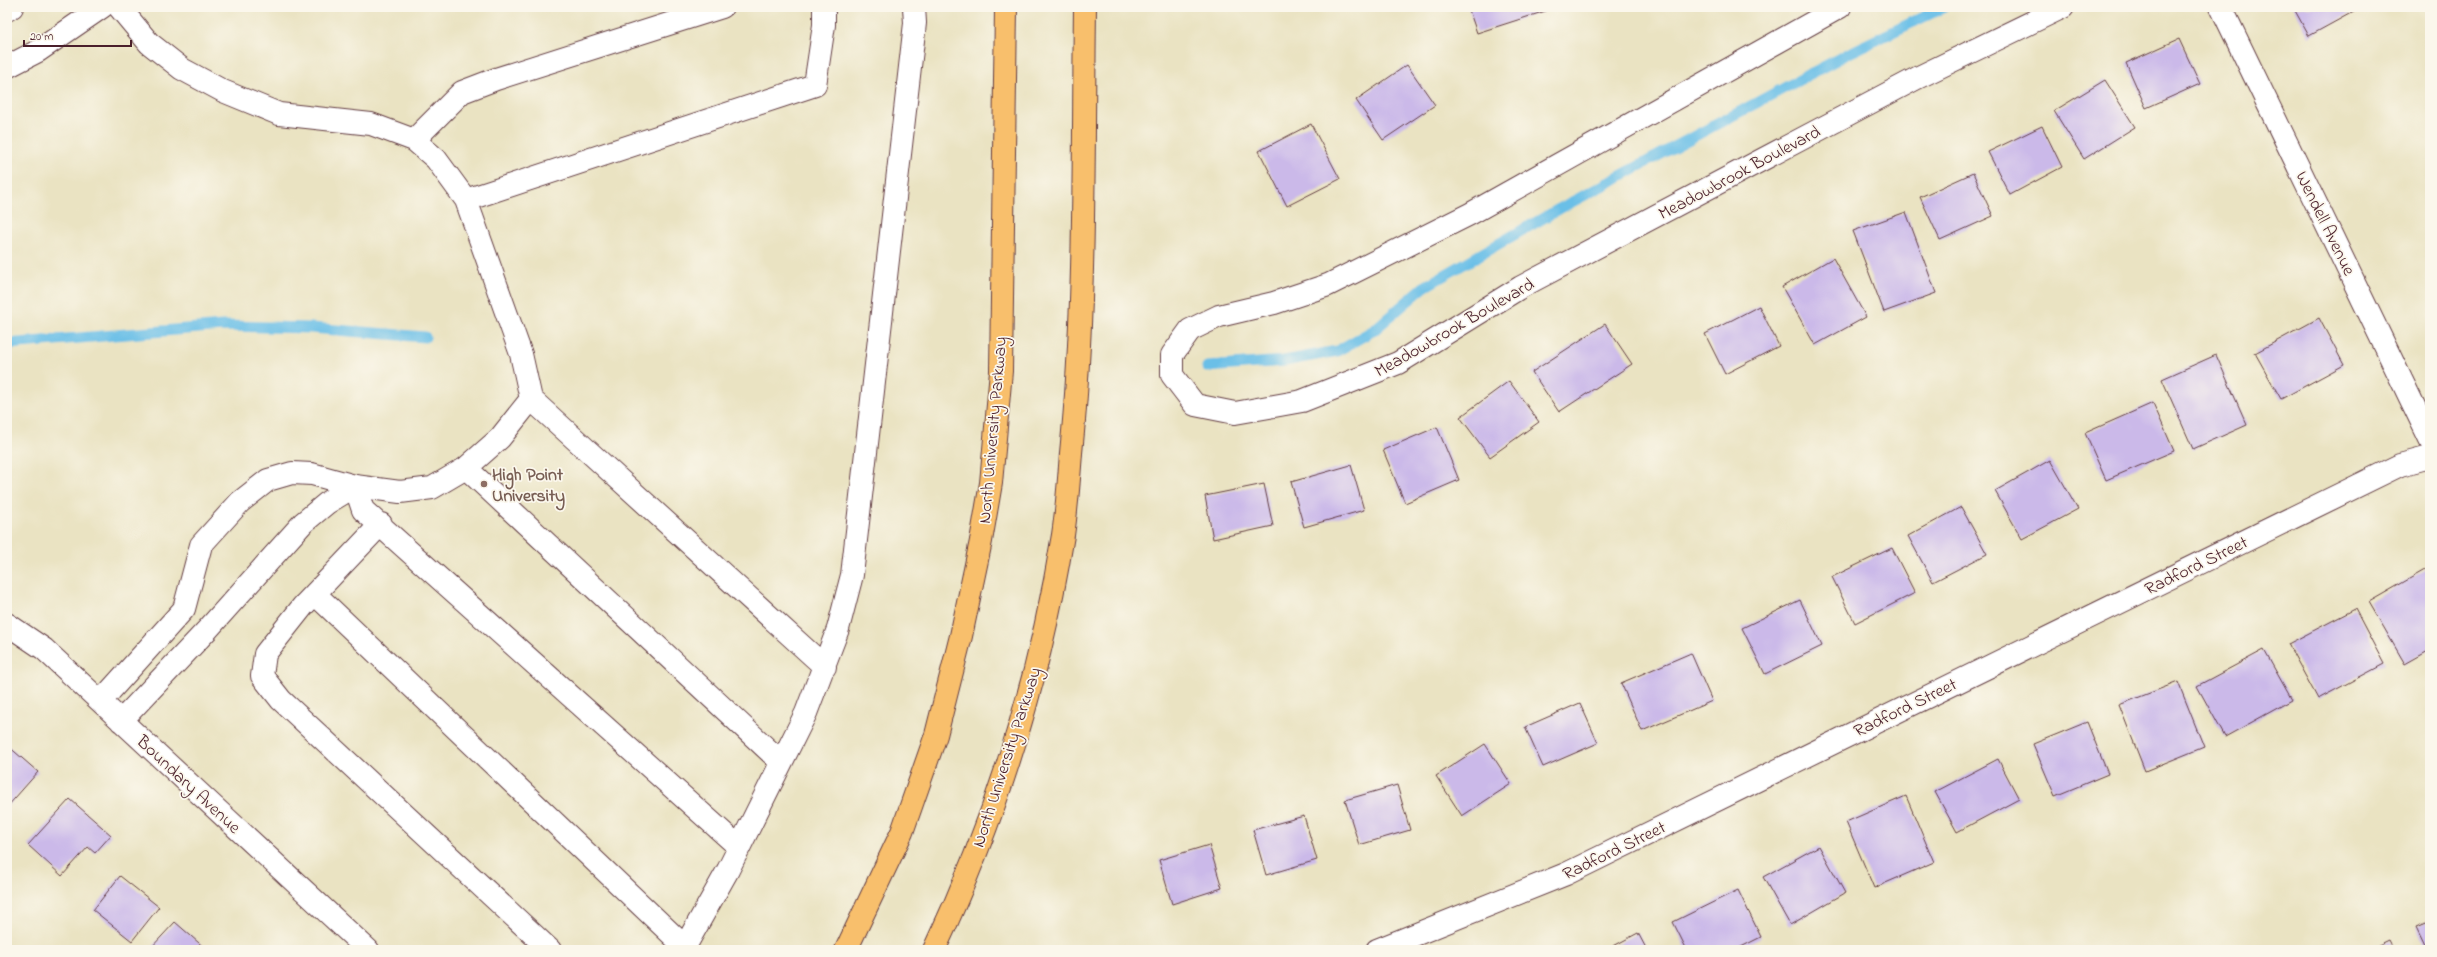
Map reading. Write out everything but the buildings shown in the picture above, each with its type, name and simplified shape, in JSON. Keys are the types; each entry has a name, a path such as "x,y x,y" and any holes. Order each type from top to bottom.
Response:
{"main road":[{"name":"North University Parkway","path":"846,950 902,832 936,735 961,636 981,541 991,483 1000,371 1006,7"},
{"name":"North University Parkway","path":"934,950 960,896 1002,780 1037,664 1063,533 1081,340 1084,242 1085,7"}],"street":[{"path":"7,10 12,7"},
{"path":"7,67 38,51 102,7"},
{"path":"119,7 149,43 182,69 223,91 279,114 371,124 414,140 436,159 466,200 521,354 531,399 825,668"},
{"path":"414,140 438,113 462,92 678,13 722,7"},
{"path":"466,200 815,85 824,25 824,7"},
{"path":"315,594 684,949 739,847 806,713 825,668 838,629 852,575 897,199 915,23 914,7"},
{"name":"Meadowbrook Boulevard","path":"1840,7 1470,214 1328,285 1274,303 1219,316 1190,330 1172,355 1172,375 1195,405 1235,413 1302,401 1350,384 1398,363 1521,288 1917,78 2063,7"},
{"name":"Wendell Avenue","path":"2221,7 2430,439"},
{"path":"101,701 184,609 201,545 240,502 268,480 292,473 312,474 355,486 400,492 432,488 466,468 500,438 531,399"},
{"name":"Radford Street","path":"1377,950 1566,874 2400,465 2430,457"},
{"path":"466,468 781,762"},
{"path":"355,486 363,510 381,524 739,847"},
{"path":"121,721 208,629 303,523 327,503 355,486"},
{"path":"381,524 315,594 264,654 262,676 281,700 550,950"},
{"path":"184,609 208,629"},
{"name":"Boundary Avenue","path":"7,624 44,649 368,950"}],"waterway":[{"path":"1207,367 1284,361 1337,351 1374,330 1424,287 1559,209 1853,51 1944,7"},
{"path":"7,344 223,326 311,328 425,337"}],"place":[{"name":"High Point University","path":"484,484"}]}
